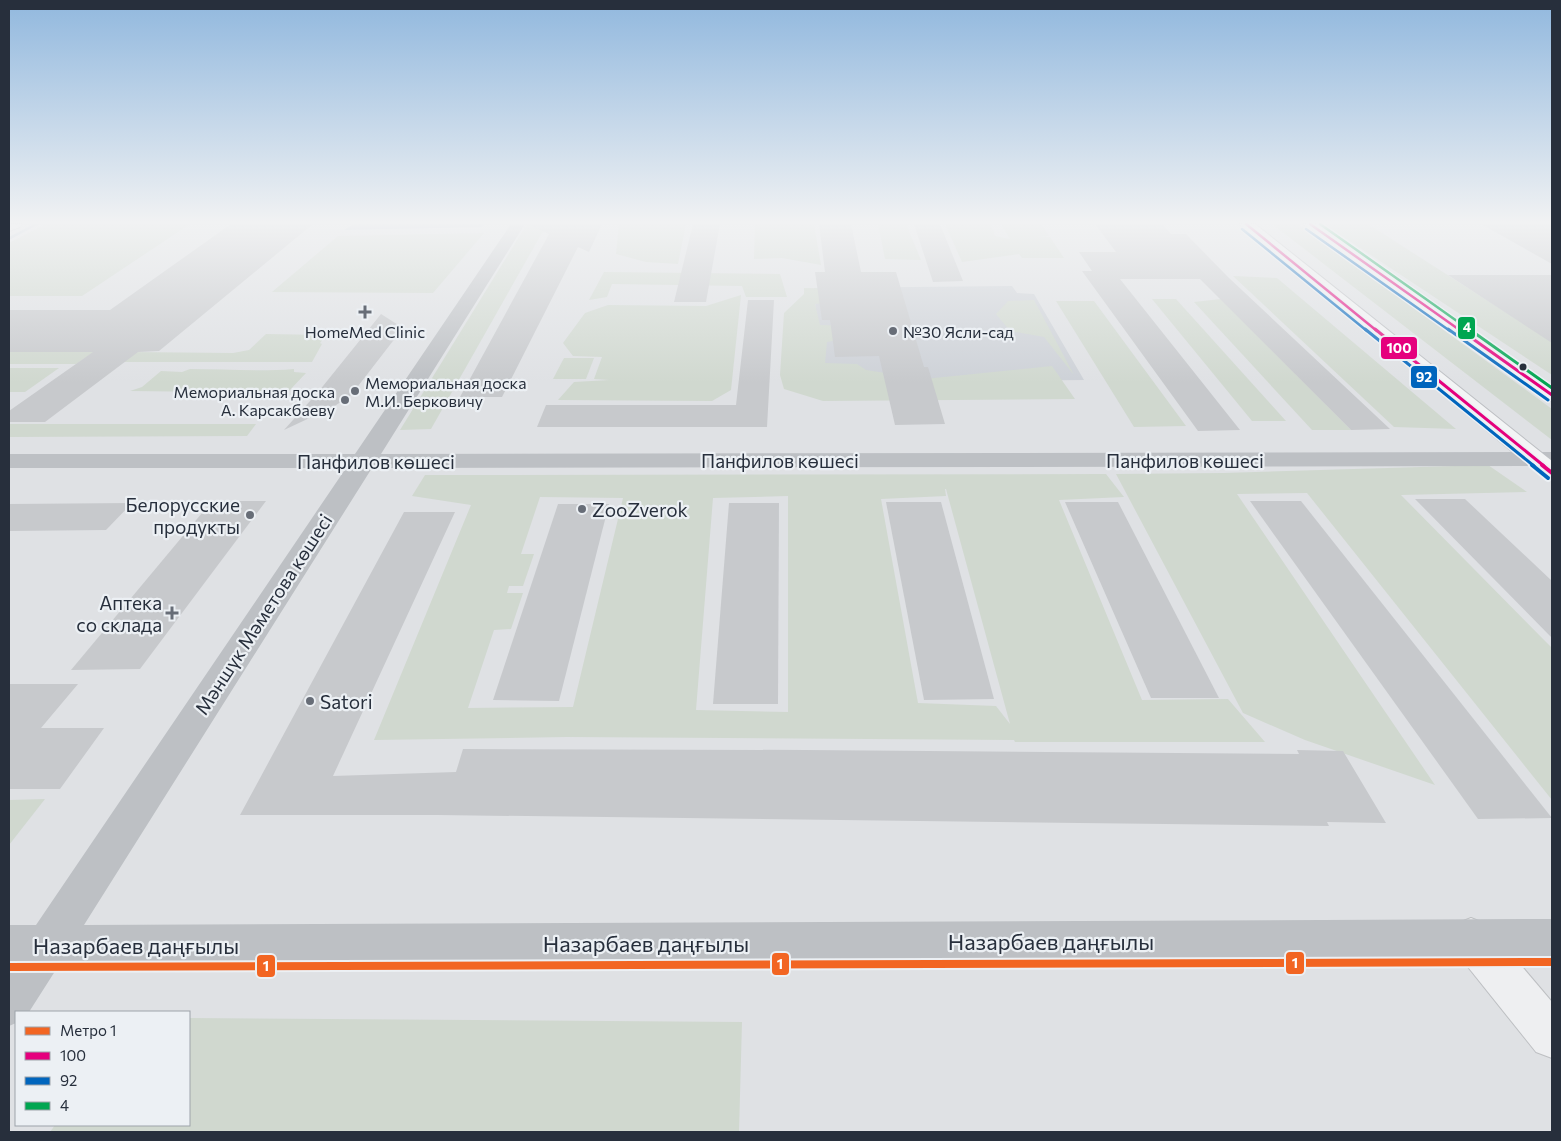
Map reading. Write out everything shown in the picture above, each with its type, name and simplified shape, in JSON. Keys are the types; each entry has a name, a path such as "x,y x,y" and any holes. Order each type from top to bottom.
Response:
{"main road":[{"path":"1313,277 1546,464"},
{"path":"1385,277 1552,395"}],"street":[{"name":"Мәншүк Мәметова көшесі","path":"9,1004 28,945 363,460 484,277"},
{"name":"Панфилов көшесі","path":"9,461 363,460 1546,464"},
{"path":"1471,938 1552,1036"},
{"name":"Назарбаев даңғылы","path":"28,945 1552,939"}],"shaded area":[{"path":"9,277 110,277 82,296 9,296"},
{"path":"289,277 446,277 433,293 272,292"},
{"path":"494,277 517,277 431,429 400,430"},
{"path":"601,277 781,277 787,297 746,297 742,286 612,284 607,297 589,300"},
{"path":"1234,277 1277,278 1456,429 1394,427"},
{"path":"1341,277 1371,277 1552,409 1552,440"},
{"path":"1404,277 1451,277 1552,342 1552,375"},
{"path":"1012,286 1017,293 1034,294 1084,380 821,383 814,288"},
{"path":"804,288 857,289 855,300 815,304 820,325 852,326 866,335 827,342 825,363 857,364 866,370 924,379 1052,366 1075,399 823,401 784,389 780,375 784,313 804,294"},
{"path":"741,295 731,390 712,401 558,400 574,382 609,380 594,379 602,357 573,356 563,343 585,313 608,305 706,306"},
{"path":"1152,299 1176,299 1286,421 1252,421"},
{"path":"1221,299 1351,430 1312,430 1194,302"},
{"path":"1034,300 1074,375 1044,337 1010,331 996,314 1008,301"},
{"path":"1056,301 1094,301 1186,426 1134,427"},
{"path":"266,334 326,335 320,343 322,344 312,362 119,362 128,352 233,353 249,350"},
{"path":"9,352 94,352 76,364 9,364"},
{"path":"564,358 594,358 586,379 553,379"},
{"path":"9,368 59,368 25,392 9,392"},
{"path":"190,369 294,369 294,372 306,373 287,393 130,391 142,387 161,371 182,372"},
{"path":"9,424 256,424 247,436 9,437"},
{"path":"1488,465 1527,492 1401,495 1552,648 1552,800 1307,493 1237,494 1435,785 1305,740 1243,713 1116,474 1223,473"},
{"path":"1106,474 1124,497 1059,500 1142,700 1228,699 1265,742 1015,742 1014,740 567,737 374,740 471,505 412,496 425,475","holes":["945,489 1010,724 996,706 918,703 881,499 946,496","788,496 788,712 696,710 713,498","540,497 623,498 573,707 468,708 494,630 511,629 523,593 507,593 509,586 523,586 534,554 521,554"]},
{"path":"45,799 9,845 9,800"},
{"path":"190,1018 742,1022 739,1132 50,1132 54,1126 190,1126"}],"building":[{"path":"156,277 248,277 159,351 138,352 45,422 9,422 9,411 93,352 9,352 9,310 110,310"},
{"path":"525,277 563,277 502,397 460,397"},
{"path":"680,277 710,277 706,302 674,302"},
{"path":"816,277 898,277 924,367 928,367 945,424 895,425 879,356 835,357 830,320 822,320"},
{"path":"931,277 961,277 963,281 933,282"},
{"path":"1087,277 1228,277 1390,429 1351,430 1200,279 1120,279 1240,430 1198,431"},
{"path":"1451,277 1552,277 1552,343"},
{"path":"748,300 774,300 767,427 537,427 546,405 736,405"},
{"path":"381,314 403,328 350,396 333,407 284,430 319,391"},
{"path":"1415,499 1465,499 1552,581 1552,638"},
{"path":"212,501 266,501 140,669 71,670"},
{"path":"1250,501 1301,501 1552,818 1478,819"},
{"path":"886,502 941,502 994,699 924,700"},
{"path":"1065,502 1118,502 1219,698 1151,698"},
{"path":"132,503 106,530 9,531 9,504"},
{"path":"729,503 779,503 778,704 713,704"},
{"path":"558,504 609,504 559,701 493,700"},
{"path":"404,512 455,512 333,776 456,772 463,749 1299,754 1297,750 1343,751 1386,823 1327,822 1329,826 438,815 240,815"},
{"path":"9,684 78,684 41,728 104,728 60,789 9,789"}],"metro line":[{"name":"1","path":"9,967 1552,962"}],"transit line":[{"name":"92","path":"1301,277 1548,478"},
{"name":"100","path":"1311,277 1552,473"},
{"name":"92","path":"1374,277 1548,400"},
{"name":"100","path":"1385,277 1552,395"},
{"name":"4","path":"1395,277 1552,388"}],"place":[{"name":"HomeMed Clinic","path":"365,312"},
{"name":"№30 Ясли-сад","path":"893,331"},
{"name":"Мемориальная доска М.И. Берковичу","path":"355,391"},
{"name":"Мемориальная доска А. Карсакбаеву","path":"345,400"},
{"name":"ZooZverok","path":"582,509"},
{"name":"Белорусские продукты","path":"250,515"},
{"name":"Аптека со склада","path":"172,613"},
{"name":"Satori","path":"310,701"}]}
